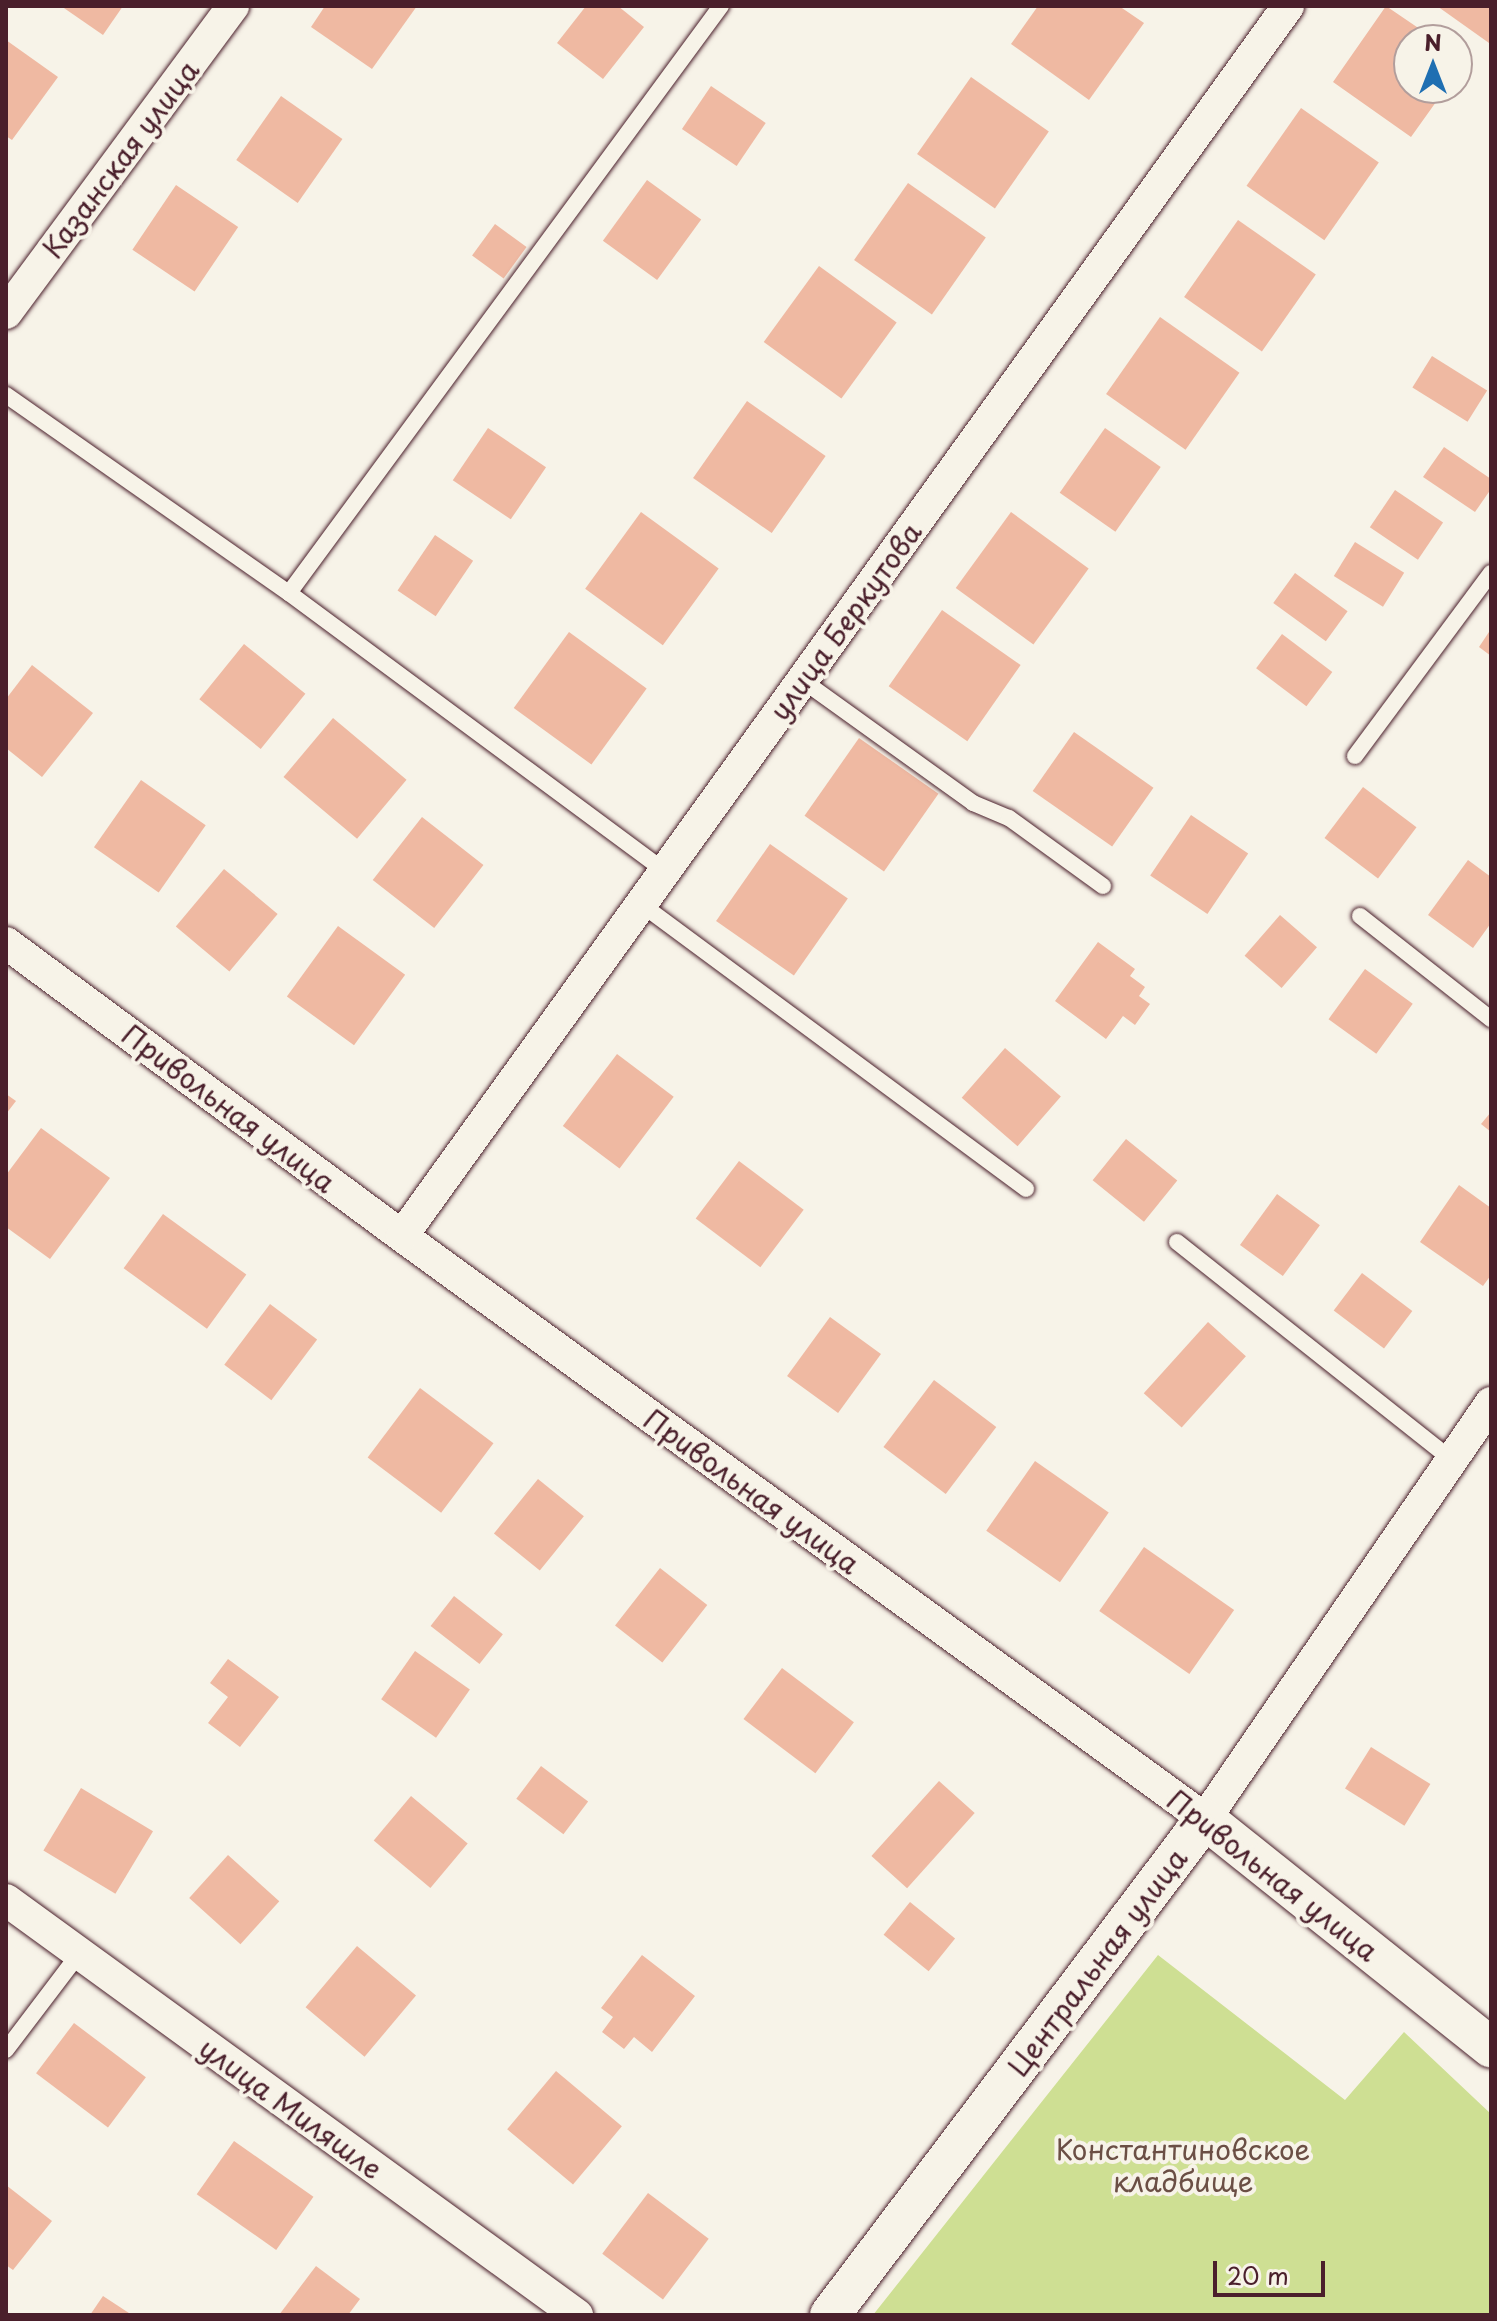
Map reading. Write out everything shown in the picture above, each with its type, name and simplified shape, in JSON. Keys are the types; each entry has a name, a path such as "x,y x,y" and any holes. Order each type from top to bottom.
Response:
{"street":[{"name":"Казанская улица","path":"6,313 233,6"},
{"name":"улица Беркутова","path":"402,1236 1288,6"},
{"name":"Привольная улица","path":"6,943 402,1236 1205,1819 1491,2047"},
{"name":"Центральная улица","path":"830,2315 1205,1819 1491,1403"},
{"name":"улица Миляшле","path":"6,1900 577,2315"}],"lane":[{"path":"289,593 721,6"},
{"path":"6,395 289,593 665,871"},
{"path":"1355,756 1491,573"},
{"path":"802,680 973,803 1009,818 1103,886"},
{"path":"641,904 1026,1189"},
{"path":"1360,916 1491,1019"},
{"path":"1177,1242 1452,1460"},
{"path":"6,2050 79,1954"}],"green space":[{"name":"Константиновское кладбище","path":"1158,1955 1345,2100 1404,2032 1491,2114 1491,2315 873,2315"}],"building":[{"path":"61,6 123,6 103,35"},
{"path":"325,6 417,6 372,69 311,27"},
{"path":"586,6 618,6 644,27 603,79 557,43"},
{"path":"1038,6 1119,6 1144,23 1089,100 1011,44"},
{"path":"1386,6 1412,24 1393,24 1393,104 1435,104 1411,137 1333,82"},
{"path":"1437,6 1491,6 1489,43 1473,32 1473,24 1462,24"},
{"path":"6,40 58,77 12,140 6,136"},
{"path":"971,77 1049,131 995,208 917,154"},
{"path":"711,86 766,123 737,166 682,129"},
{"path":"281,96 342,139 298,203 236,160"},
{"path":"1301,108 1379,162 1324,240 1247,186"},
{"path":"647,180 701,219 657,280 603,241"},
{"path":"908,183 986,237 932,314 854,260"},
{"path":"176,185 238,227 195,292 132,250"},
{"path":"1238,220 1316,274 1262,351 1184,297"},
{"path":"495,224 527,247 504,278 472,256"},
{"path":"819,266 897,322 841,398 764,342"},
{"path":"1160,317 1239,373 1186,450 1106,394"},
{"path":"1432,356 1487,390 1468,422 1412,387"},
{"path":"747,401 826,456 772,533 693,478"},
{"path":"488,428 546,467 511,519 453,480"},
{"path":"1105,428 1161,467 1115,532 1060,493"},
{"path":"1444,447 1491,479 1491,489 1475,512 1423,477"},
{"path":"1395,490 1443,522 1418,560 1370,527"},
{"path":"641,512 719,568 663,645 585,589"},
{"path":"1011,512 1089,568 1033,644 956,588"},
{"path":"435,535 473,561 436,616 398,591"},
{"path":"1355,542 1404,573 1383,607 1334,576"},
{"path":"1295,573 1348,611 1326,641 1273,603"},
{"path":"942,610 1021,665 967,741 889,686"},
{"path":"1491,629 1491,656 1479,647"},
{"path":"569,632 647,688 591,764 514,708"},
{"path":"1282,634 1332,672 1306,706 1256,668"},
{"path":"244,644 305,694 261,749 199,699"},
{"path":"32,665 93,713 42,777 6,748 6,699"},
{"path":"333,718 407,780 357,839 284,777"},
{"path":"1074,732 1153,788 1112,847 1033,791"},
{"path":"859,738 938,794 884,871 805,816"},
{"path":"141,780 206,825 159,892 94,847"},
{"path":"1363,787 1417,827 1378,878 1324,838"},
{"path":"1191,815 1248,854 1207,914 1150,876"},
{"path":"422,817 483,865 434,928 373,880"},
{"path":"770,844 848,898 794,975 716,921"},
{"path":"1468,860 1491,877 1491,923 1473,948 1428,915"},
{"path":"224,869 278,914 229,971 176,926"},
{"path":"1280,915 1317,947 1282,988 1245,956"},
{"path":"338,926 405,975 354,1045 287,996"},
{"path":"1098,942 1135,969 1130,976 1145,987 1139,996 1150,1004 1135,1025 1123,1016 1106,1039 1055,1001"},
{"path":"1365,969 1413,1004 1376,1054 1329,1019"},
{"path":"1005,1048 1061,1097 1018,1146 962,1098"},
{"path":"617,1054 674,1097 620,1169 563,1126"},
{"path":"6,1094 16,1101 6,1114"},
{"path":"1491,1112 1491,1132 1481,1124"},
{"path":"41,1128 110,1178 50,1259 6,1227 6,1175"},
{"path":"1126,1139 1177,1181 1144,1222 1093,1180"},
{"path":"739,1161 804,1210 760,1267 696,1219"},
{"path":"1459,1185 1491,1208 1491,1275 1483,1286 1420,1242"},
{"path":"1277,1194 1320,1225 1283,1276 1240,1245"},
{"path":"163,1214 246,1275 207,1329 124,1268"},
{"path":"1362,1273 1412,1311 1384,1348 1334,1311"},
{"path":"270,1304 317,1340 271,1400 224,1365"},
{"path":"830,1317 881,1354 838,1413 787,1376"},
{"path":"1208,1322 1246,1356 1182,1427 1144,1393"},
{"path":"934,1380 996,1427 946,1494 883,1447"},
{"path":"420,1388 493,1443 441,1513 368,1457"},
{"path":"1035,1461 1109,1513 1060,1582 986,1531"},
{"path":"538,1479 584,1516 540,1571 494,1533"},
{"path":"1144,1547 1234,1610 1189,1674 1099,1611"},
{"path":"660,1568 707,1605 662,1662 615,1626"},
{"path":"454,1596 503,1634 479,1664 431,1626"},
{"path":"415,1651 470,1689 436,1738 381,1699"},
{"path":"228,1659 279,1697 240,1747 208,1723 228,1697 210,1683"},
{"path":"782,1668 854,1722 815,1773 743,1719"},
{"path":"1371,1747 1430,1784 1404,1826 1345,1789"},
{"path":"541,1766 588,1802 563,1834 516,1799"},
{"path":"939,1781 975,1813 907,1888 871,1856"},
{"path":"81,1788 153,1831 115,1894 43,1851"},
{"path":"411,1796 468,1844 430,1888 374,1840"},
{"path":"228,1855 279,1901 240,1944 189,1898"},
{"path":"910,1902 955,1939 929,1971 884,1935"},
{"path":"357,1946 416,1995 365,2057 306,2007"},
{"path":"642,1955 695,1996 652,2052 634,2037 624,2049 602,2032 613,2017 601,2008"},
{"path":"74,2023 146,2077 108,2127 36,2073"},
{"path":"556,2071 622,2126 573,2184 507,2129"},
{"path":"234,2141 313,2197 276,2250 197,2194"},
{"path":"6,2185 52,2221 13,2270 6,2265"},
{"path":"648,2193 709,2239 663,2299 602,2254"},
{"path":"316,2266 360,2299 348,2315 279,2315"},
{"path":"103,2296 132,2315 90,2315"}]}
